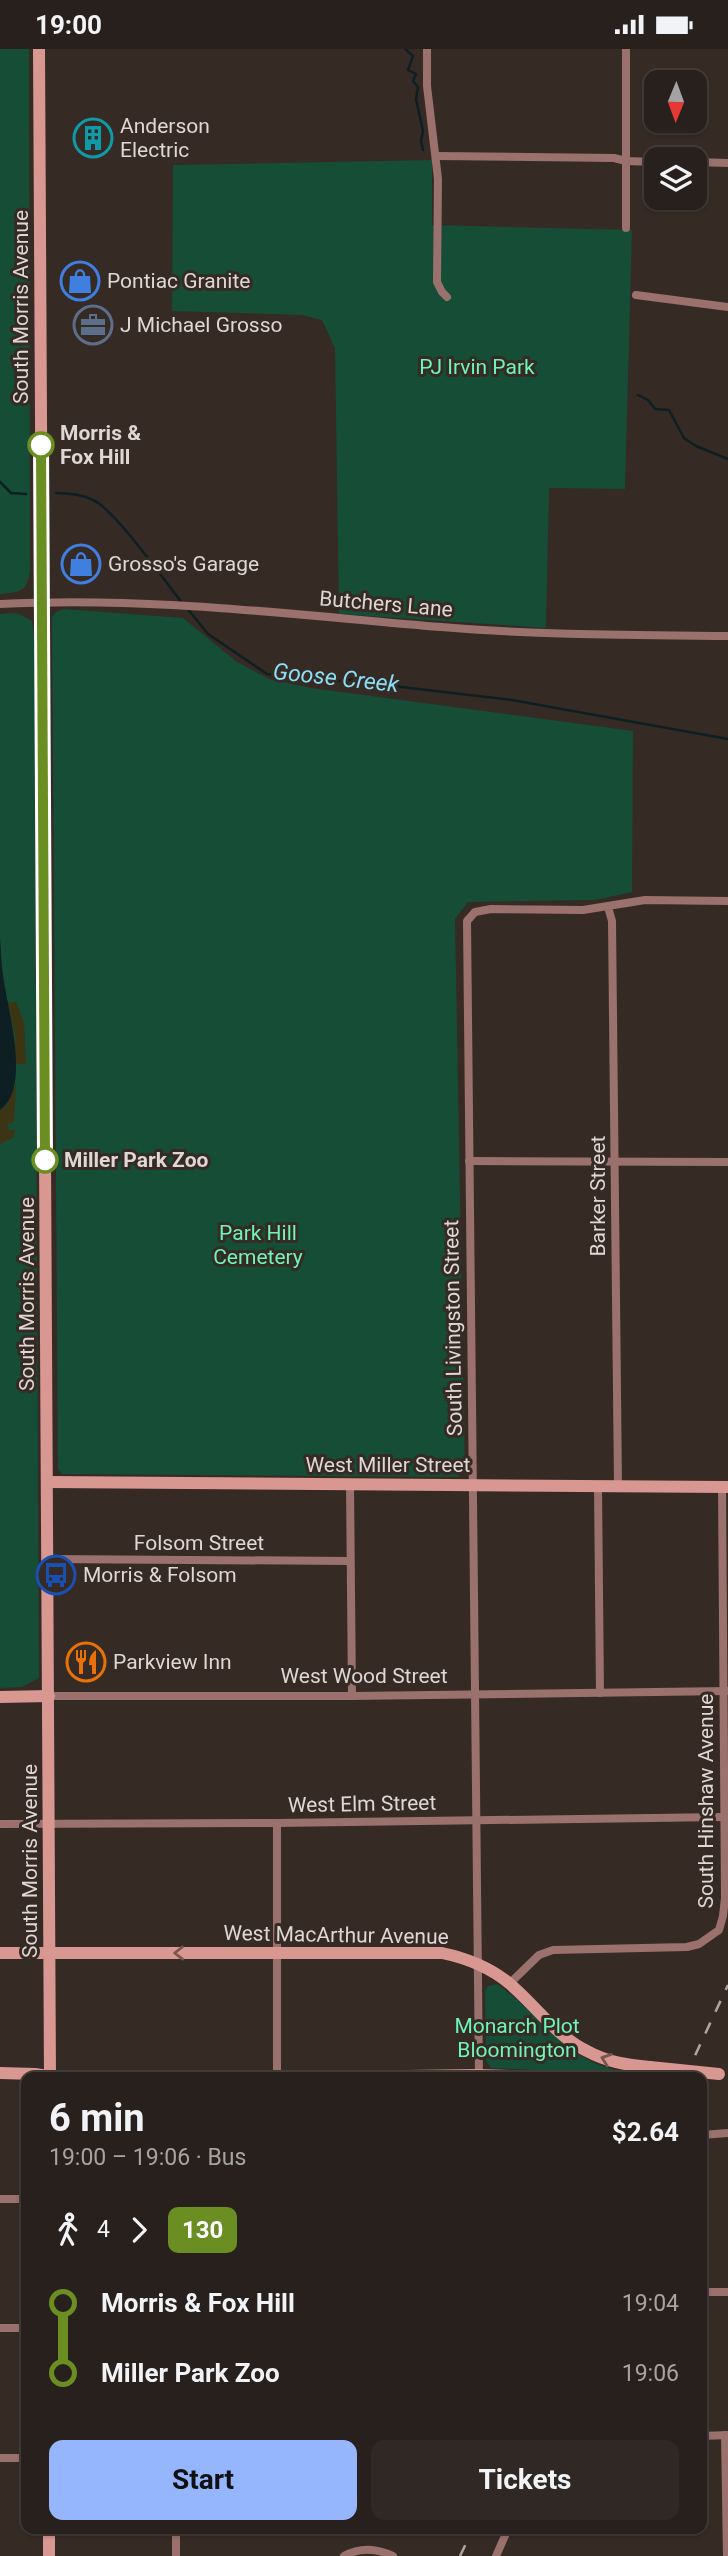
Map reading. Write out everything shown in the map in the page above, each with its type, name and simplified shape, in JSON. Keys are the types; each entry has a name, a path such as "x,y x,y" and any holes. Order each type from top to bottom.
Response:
{"main road":[{"name":"South Morris Avenue","path":"40,49 52,2072"},
{"name":"West Miller Street","path":"47,1482 725,1487"},
{"name":"West Wood Street","path":"0,1697 49,1696"},
{"name":"West MacArthur Avenue","path":"0,1953 442,1953 478,1964 509,1984 567,2038 585,2051 607,2060 703,2072"},
{"path":"0,2074 21,2074"},
{"path":"49,2534 49,2556"}],"street":[{"path":"427,49 427,86 437,156 437,282 447,297"},
{"path":"625,228 626,49"},
{"path":"437,156 614,158 644,162"},
{"path":"707,162 728,163"},
{"path":"636,295 728,307"},
{"name":"Butchers Lane","path":"0,604 42,602 178,607 561,634 728,636"},
{"path":"608,907 645,900 728,901"},
{"name":"South Livingston Street","path":"478,2072 466,928 470,915 481,910 583,910 608,907"},
{"name":"Barker Street","path":"608,907 612,921 618,1486"},
{"path":"469,1161 728,1162"},
{"path":"350,1484 352,1696"},
{"path":"598,1486 600,1693"},
{"name":"South Hinshaw Avenue","path":"509,1984 540,1955 553,1950 687,1947 710,1939 719,1930 723,1916 725,1487"},
{"name":"Folsom Street","path":"48,1559 350,1561"},
{"name":"West Wood Street","path":"49,1696 352,1696 726,1691"},
{"name":"West Elm Street","path":"0,1824 723,1817"},
{"path":"277,1823 277,2072"},
{"path":"707,2135 728,2133"},
{"path":"0,2199 21,2199"},
{"path":"707,2292 728,2292"},
{"path":"0,2328 21,2328"},
{"path":"707,2436 727,2435 727,2556"},
{"path":"0,2458 21,2458"},
{"path":"176,2534 176,2556"},
{"path":"496,2556 506,2534"},
{"path":"344,2556 365,2549 393,2556"}],"green space":[{"path":"0,49 29,49 30,569 22,589 0,594"},
{"name":"PJ Irvin Park","path":"432,160 432,225 632,230 625,489 549,488 546,628 339,614 335,348 322,320 302,315 172,311 173,165"},
{"name":"Park Hill Cemetery","path":"64,609 183,618 237,662 269,679 311,688 633,731 632,892 595,900 468,902 455,919 465,1471 458,1477 62,1474 58,1469 52,617"},
{"path":"11,613 32,621 34,633 39,1678 22,1687 0,1688 0,614"},
{"name":"Monarch Plot Bloomington","path":"497,1984 555,2036 586,2059 625,2072 491,2068 486,2061 485,1991 488,1986"}],"sand":[{"path":"16,1002 24,1022 26,1064 15,1064 15,1034 8,1003"},
{"path":"16,1084 14,1122 7,1124 9,1130 15,1130 14,1137 0,1144 0,1110 6,1106"}],"shaded area":[{"path":"0,938 16,1066 15,1084 9,1099 0,1110"}],"waterway":[{"path":"405,49 413,56 408,70 416,74 413,81 418,87 416,99 423,131 423,150"},
{"path":"638,395 648,400 655,409 669,410 684,438 728,459"},
{"name":"Goose Creek","path":"0,482 11,493 26,494"},
{"name":"Goose Creek","path":"56,493 84,496 102,506 139,547 182,603"},
{"name":"Goose Creek","path":"187,608 208,634 267,674 329,682 366,678 401,687 512,700 728,739"}],"railway":[{"path":"687,2072 728,1985"},
{"path":"460,2556 471,2534"}],"bus line":[{"name":"130","path":"41,445 45,1160"}],"place":[{"name":"Anderson Electric","path":"93,138"},
{"name":"Pontiac Granite","path":"80,281"},
{"name":"J Michael Grosso","path":"93,325"},
{"name":"Morris & Fox Hill","path":"41,445"},
{"name":"Grosso's Garage","path":"81,564"},
{"name":"Miller Park Zoo","path":"45,1160"},
{"name":"Morris & Folsom","path":"56,1575"},
{"name":"Parkview Inn","path":"86,1662"}]}
